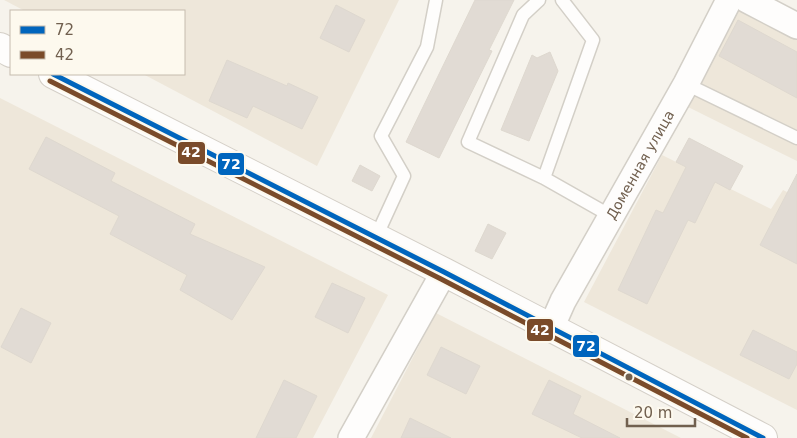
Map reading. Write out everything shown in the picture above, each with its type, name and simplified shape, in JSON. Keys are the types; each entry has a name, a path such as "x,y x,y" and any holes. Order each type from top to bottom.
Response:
{"main road":[{"path":"55,75 376,237 763,438"}],"street":[{"name":"Доменная улица","path":"551,328 563,301 686,84 729,0"},
{"path":"747,0 797,26"},
{"path":"351,438 444,272"}],"lane":[{"path":"376,237 404,176 381,136 427,47 436,0"},
{"path":"539,0 523,15 468,142 544,178 611,216"},
{"path":"544,178 593,40 562,0"},
{"path":"686,84 797,138"}],"shaded area":[{"path":"4,0 399,0 317,166 145,75 185,75 185,10 23,10"},
{"path":"739,8 797,37 797,161 686,106"},
{"path":"0,98 388,295 313,438 0,438"},
{"path":"662,155 771,209 783,190 797,197 797,410 584,302"},
{"path":"436,313 681,438 371,438"}],"building":[{"path":"475,0 514,0 489,50 492,51 439,158 406,142"},
{"path":"336,5 365,20 349,52 320,38"},
{"path":"738,20 797,52 797,98 719,56"},
{"path":"550,52 558,71 529,141 501,130 532,55 537,58"},
{"path":"227,60 287,86 288,83 318,97 302,129 253,106 247,118 209,101"},
{"path":"46,137 115,173 111,181 195,224 190,234 265,267 232,320 180,290 187,275 110,234 119,216 29,169"},
{"path":"689,138 743,166 730,190 715,182 695,223 688,220 647,304 618,290 656,210 663,213 686,167 676,162"},
{"path":"360,165 380,176 372,191 352,181"},
{"path":"797,174 797,264 760,245"},
{"path":"488,224 506,233 492,259 475,251"},
{"path":"332,283 365,298 348,333 315,317"},
{"path":"21,308 51,323 31,363 1,347"},
{"path":"753,330 797,352 797,364 789,379 740,355"},
{"path":"441,347 480,366 466,394 427,375"},
{"path":"284,380 317,396 296,438 256,438"},
{"path":"549,380 581,396 573,414 620,438 582,438 532,414"},
{"path":"410,418 451,438 401,438"}],"transit line":[{"name":"72","path":"55,75 444,272 763,438"},
{"name":"42","path":"50,81 441,279 747,438"}]}
